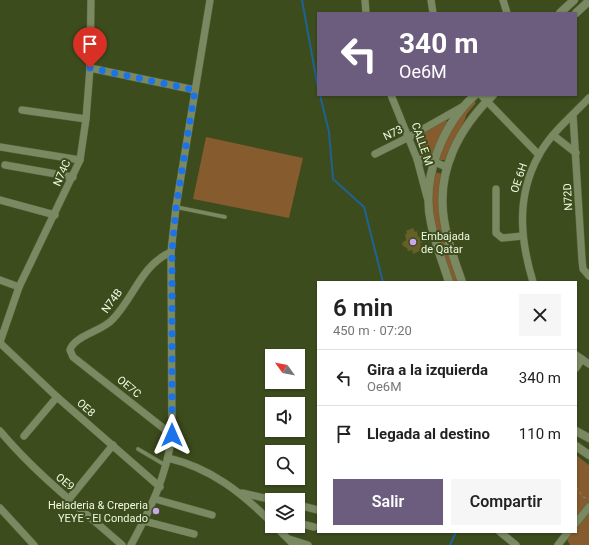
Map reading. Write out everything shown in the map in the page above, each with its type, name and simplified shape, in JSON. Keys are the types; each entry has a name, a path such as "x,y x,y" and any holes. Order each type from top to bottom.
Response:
{"street":[{"name":"N74C","path":"0,342 19,287 55,215 80,160 86,119 90,68 91,0"},
{"path":"131,545 160,487 172,435 172,252 176,207 210,0"},
{"path":"365,0 366,12"},
{"path":"431,0 433,12"},
{"path":"503,0 507,12"},
{"path":"561,12 574,0"},
{"path":"577,12 589,1"},
{"path":"90,68 195,90"},
{"name":"CALLE M","path":"391,96 417,159 428,201"},
{"path":"450,281 431,223 428,201 434,162 445,136 462,107 474,96"},
{"path":"462,281 444,220 443,200 446,167 462,132 484,98 539,155"},
{"name":"OE 6H","path":"533,281 522,236 521,209 526,186 539,155 554,135 589,98"},
{"name":"N73","path":"375,154 409,137 462,107"},
{"path":"22,110 86,119"},
{"name":"N72D","path":"573,115 582,260 583,270 589,276"},
{"path":"554,135 576,153"},
{"path":"0,147 80,160"},
{"path":"417,159 434,162 446,167"},
{"path":"5,165 73,177"},
{"path":"496,189 496,233 502,238 522,236"},
{"path":"0,200 55,215"},
{"name":"N74B","path":"73,357 70,350 74,343 112,321 149,268 160,257 172,252"},
{"path":"0,280 19,287"},
{"name":"OE8","path":"0,342 57,397 160,487"},
{"name":"OE7C","path":"73,357 172,435"},
{"path":"579,357 589,364"},
{"path":"24,436 57,397"},
{"name":"OE9","path":"0,431 22,457 45,479 122,545"},
{"path":"577,432 589,438"},
{"path":"69,499 113,445"},
{"path":"577,447 589,455"},
{"path":"167,462 218,477 263,514"},
{"path":"239,493 265,498"},
{"path":"155,499 212,515"},
{"path":"305,507 317,510"},
{"path":"577,522 589,507"},
{"path":"0,508 34,545"},
{"path":"144,521 194,534"},
{"path":"305,525 314,527"},
{"path":"282,533 294,545"},
{"path":"501,533 516,545"},
{"path":"560,544 567,533"},
{"path":"288,539 308,545"}],"lane":[{"path":"176,207 225,217"},
{"path":"138,449 167,462"}],"path":[{"path":"577,488 583,497 589,499"}],"shaded area":[{"path":"473,101 476,103 466,115 445,160 438,160 452,128"},
{"path":"445,120 449,122 433,157 424,159 415,140 416,137"},
{"path":"206,137 303,158 289,218 193,199"},
{"path":"435,172 442,174 440,191 459,281 452,281 432,217 432,197"},
{"path":"577,456 589,465 589,545 570,545 564,533 577,533"}],"building":[{"name":"Embajada de Qatar","path":"413,228 415,232 417,231 418,237 422,236 422,243 420,243 422,250 413,254 412,250 408,251 402,243 406,240 406,231"}],"waterway":[{"path":"302,0 317,82"},
{"path":"320,96 329,132 333,179 364,207 383,281"},
{"path":"450,545 456,533"}],"place":[{"name":"Embajada de Qatar","path":"413,242"},
{"name":"Heladeria & Creperia YEYE - El Condado","path":"156,511"}],"route":[{"path":"90,68 195,90 176,207 172,252 172,435"}]}
